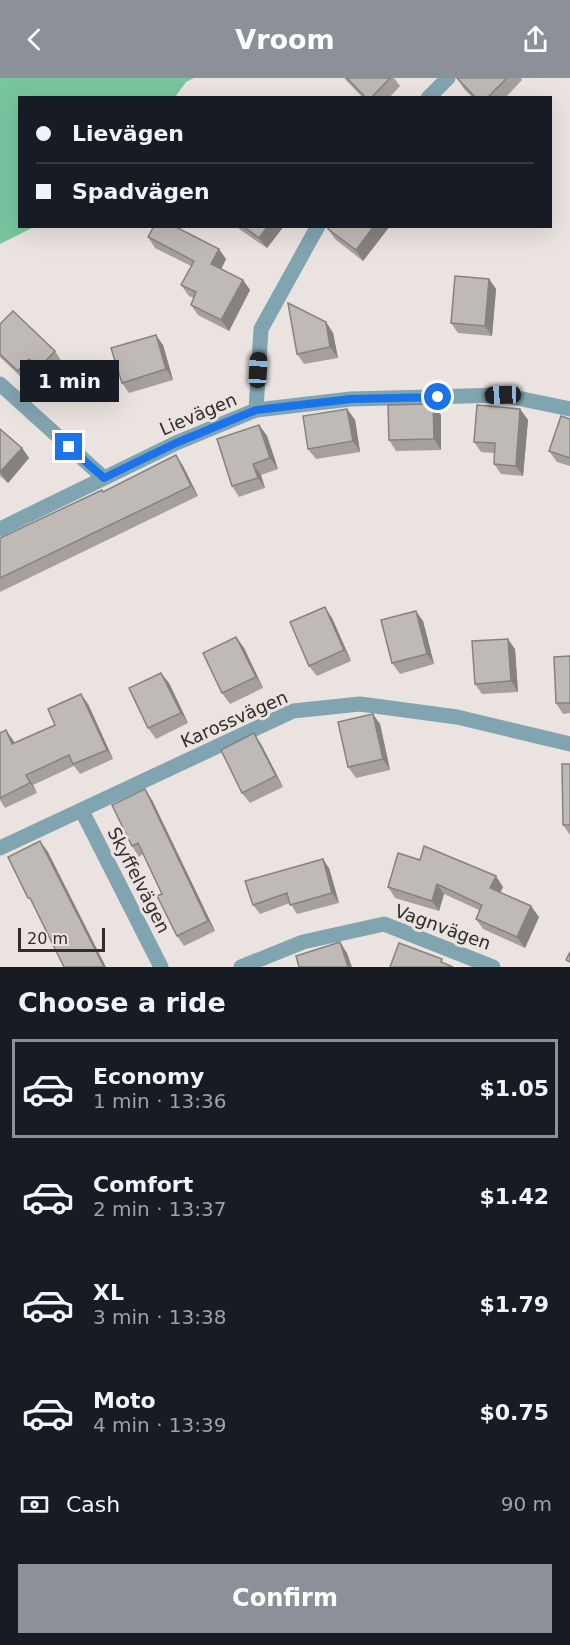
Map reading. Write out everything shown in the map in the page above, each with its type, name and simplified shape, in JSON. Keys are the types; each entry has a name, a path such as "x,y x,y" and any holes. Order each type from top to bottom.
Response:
{"street":[{"path":"430,96 448,78"},
{"path":"256,410 261,329 317,228"},
{"path":"0,384 104,478"},
{"name":"Lievägen","path":"0,529 176,443 256,410 351,399 503,395 570,409"},
{"name":"Karossvägen","path":"0,849 293,711 360,704 457,717 570,744"},
{"name":"Skyffelvägen","path":"82,811 161,967"},
{"name":"Vagnvägen","path":"241,967 303,942 384,924 493,967"}],"green space":[{"path":"0,78 194,78 186,82 176,96 18,96 18,228 32,228 0,244"}],"building":[{"path":"347,78 390,78 373,96 364,96"},
{"path":"457,78 507,78 489,96 474,96"},
{"path":"153,228 178,228 219,249 211,264 243,280 221,320 191,305 196,292 181,285 194,261 148,237"},
{"path":"246,228 266,228 259,238"},
{"path":"328,228 372,228 356,250"},
{"path":"455,276 489,279 485,326 451,323"},
{"path":"288,303 326,322 330,347 297,354"},
{"path":"13,311 55,351 39,368 29,359 18,371 0,354 0,324"},
{"path":"156,335 166,369 122,383 111,348"},
{"path":"433,404 434,439 389,440 388,405"},
{"path":"477,405 520,409 516,466 494,464 495,443 474,442"},
{"path":"347,409 353,441 308,449 303,416"},
{"path":"561,416 570,419 570,458 549,451"},
{"path":"259,425 270,458 253,464 258,478 232,486 217,439"},
{"path":"0,429 22,448 0,472"},
{"path":"176,455 191,486 0,578 0,538 102,490 103,492"},
{"path":"325,607 344,650 309,666 290,622"},
{"path":"416,611 427,654 392,663 381,620"},
{"path":"236,637 256,677 222,693 203,653"},
{"path":"508,639 511,681 475,684 472,641"},
{"path":"570,656 570,703 556,703 554,657"},
{"path":"161,673 181,713 148,728 129,688"},
{"path":"81,694 107,750 73,764 69,755 26,775 30,783 0,798 0,733 6,730 12,744 55,725 48,709"},
{"path":"373,714 383,759 348,767 338,722"},
{"path":"254,733 276,776 242,793 221,750"},
{"path":"562,764 570,764 570,825 563,825"},
{"path":"145,789 208,921 177,936 157,896 162,894 138,843 132,846 112,805"},
{"path":"40,841 104,967 64,967 28,898 8,857"},
{"path":"424,846 496,876 490,888 531,906 517,937 476,919 482,905 437,884 432,901 388,887 398,853 420,860"},
{"path":"323,859 332,893 290,905 287,893 253,905 245,881"},
{"path":"340,942 348,967 299,967 296,956"},
{"path":"399,943 442,959 441,962 453,967 390,967"}],"route":[{"path":"69,447 104,478 176,443 256,410 351,399 438,397"}]}
